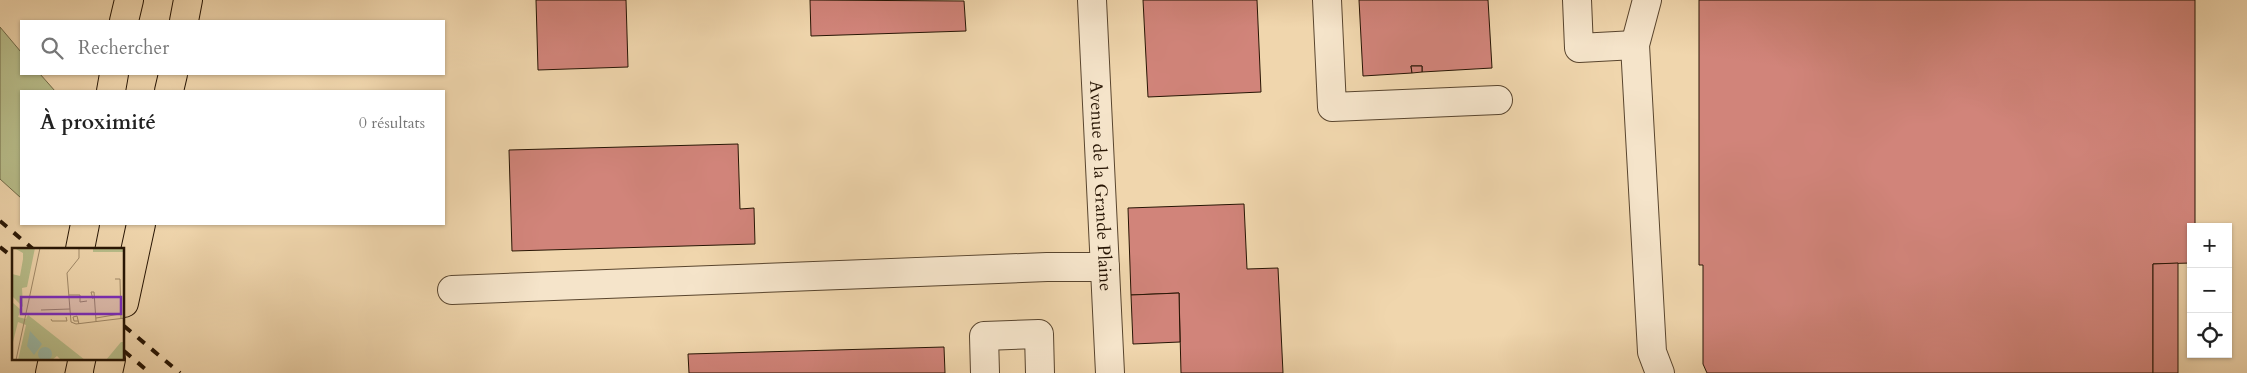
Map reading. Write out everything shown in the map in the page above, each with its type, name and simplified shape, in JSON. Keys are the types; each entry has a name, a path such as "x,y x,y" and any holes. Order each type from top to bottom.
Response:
{"highway":[{"path":"124,20 128,0"},
{"path":"184,20 188,0"},
{"path":"111,90 114,75"},
{"path":"169,90 172,75"},
{"path":"125,298 139,234"},
{"path":"50,373 54,360"},
{"path":"108,373 111,360"}],"street":[{"name":"Avenue de la Grande Plaine","path":"1092,0 1110,373"},
{"path":"1327,0 1332,107 1498,100"},
{"path":"1577,0 1579,48 1635,45"},
{"path":"1648,0 1635,45 1652,352 1660,373"},
{"path":"452,290 1047,268 1105,268"},
{"path":"985,373 984,336 1039,334 1040,373"}],"green space":[{"path":"0,27 20,51 20,75 41,75 54,90 20,90 20,197 0,179"}],"building":[{"path":"536,0 626,0 628,67 538,70"},
{"path":"810,0 964,1 966,31 811,36"},
{"path":"1143,0 1257,0 1261,92 1148,97"},
{"path":"1359,0 1488,0 1492,68 1422,72 1422,66 1411,66 1412,73 1363,76"},
{"path":"1699,0 2195,0 2195,223 2187,223 2187,263 2153,264 2153,373 1707,373 1703,364 1703,265 1699,265"},
{"path":"1411,66 1422,66 1422,72 1412,73"},
{"path":"738,144 740,209 754,208 755,244 512,251 509,150"},
{"path":"1244,204 1247,269 1278,268 1283,373 1181,373 1179,293 1131,295 1128,208"},
{"path":"2178,263 2178,373 2153,373 2153,264"},
{"path":"1179,293 1180,342 1133,344 1131,295"},
{"path":"944,347 945,373 689,373 688,354"}],"railway":[{"path":"0,221 32,248"},
{"path":"0,247 12,256"},
{"path":"125,327 180,373"},
{"path":"125,352 150,373"}]}
